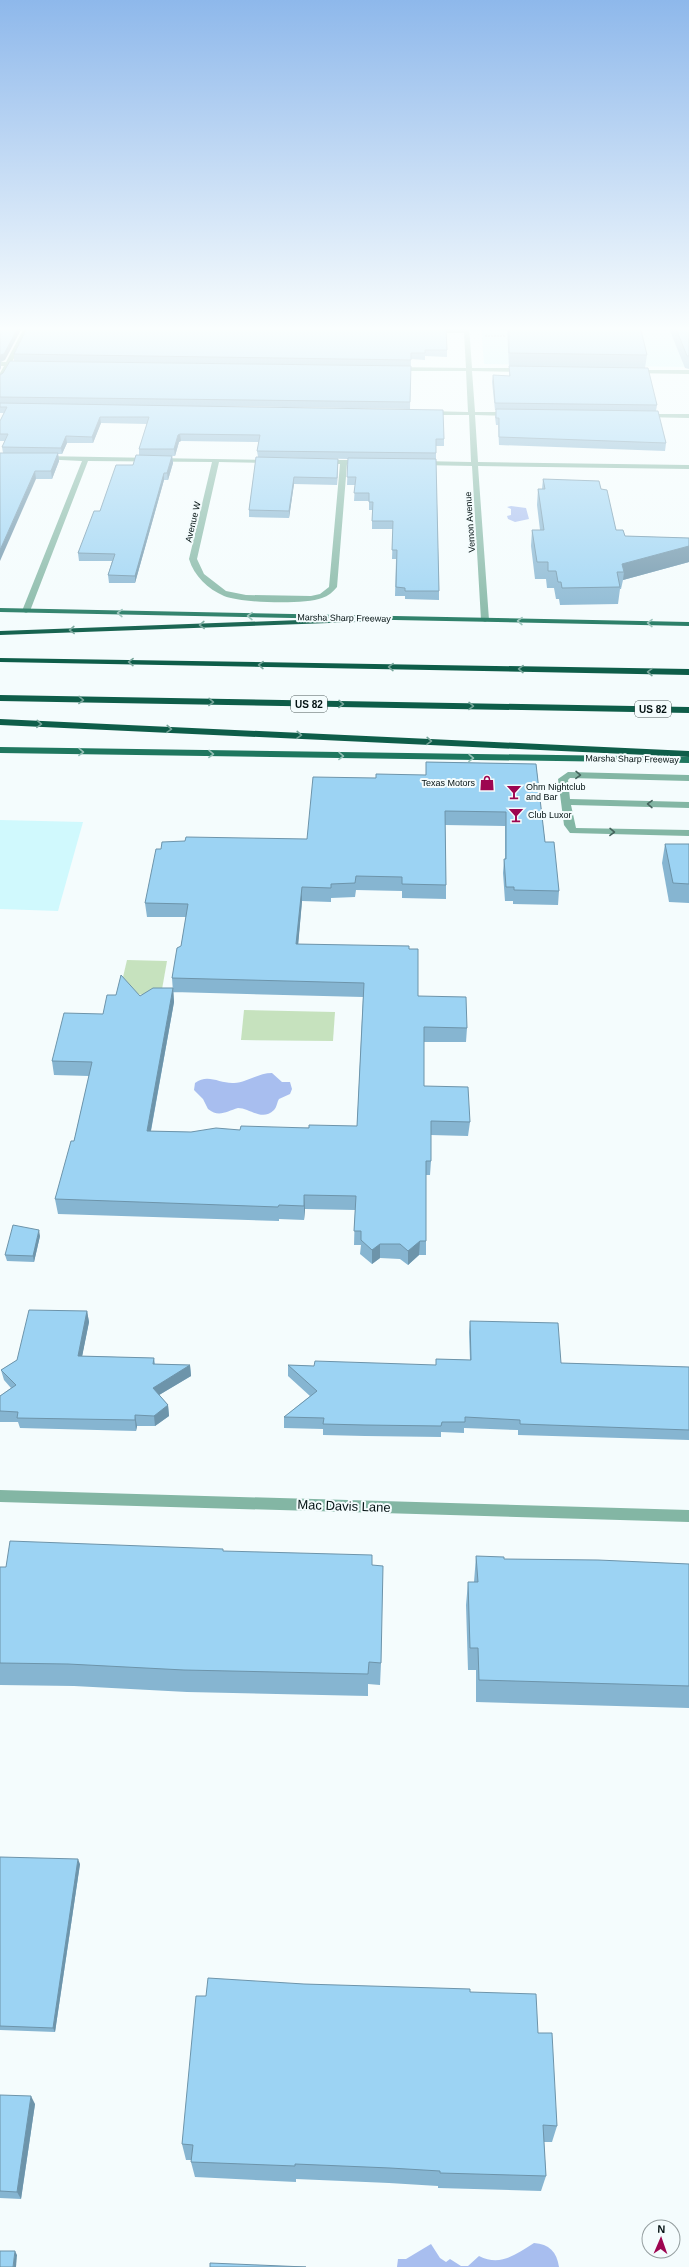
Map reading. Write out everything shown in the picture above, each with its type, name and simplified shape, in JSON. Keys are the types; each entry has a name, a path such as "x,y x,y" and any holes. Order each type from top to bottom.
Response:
{"highway":[{"path":"0,633 381,619"},
{"path":"0,660 689,672"},
{"name":"US 82","path":"0,698 689,710"},
{"path":"0,722 689,754"}],"main road":[{"name":"Marsha Sharp Freeway","path":"0,610 381,619 689,624"},
{"name":"Marsha Sharp Freeway","path":"0,750 689,760"}],"street":[{"name":"Vernon Avenue","path":"473,432 485,620"},
{"path":"31,458 276,461"},
{"path":"26,611 86,458"},
{"name":"Avenue W","path":"216,460 193,559 197,571 209,582 229,595 242,597 308,598 317,597 331,590 333,587 344,462"},
{"path":"314,461 375,462"},
{"path":"413,463 689,467"},
{"path":"689,778 568,775 563,779 568,825 574,831 689,833"},
{"path":"566,802 689,805"},
{"name":"Mac Davis Lane","path":"0,1496 689,1516"}],"shaded area":[{"path":"0,820 83,822 58,911 0,909"}],"green space":[{"path":"127,960 167,961 161,995 119,994"},
{"path":"244,1010 335,1012 333,1041 241,1040"}],"water":[{"path":"511,506 526,508 529,519 515,522 508,519 507,516 511,515 511,509 507,507"},
{"path":"272,1073 282,1082 290,1082 292,1089 290,1094 279,1099 274,1110 265,1115 256,1114 238,1108 223,1113 212,1112 208,1109 203,1099 194,1090 195,1083 200,1080 209,1079 234,1083 262,1074"},
{"path":"534,2243 548,2247 554,2253 559,2267 397,2267 398,2259 406,2259 431,2244 440,2258 446,2262 450,2259 461,2266 468,2266 479,2256 487,2259 501,2260 514,2255"}],"building":[{"path":"0,432 94,432 92,437 66,436 61,448 2,447 8,434 0,434"},
{"path":"144,432 444,432 444,439 436,439 436,453 257,451 260,435 180,434 178,435 174,449 139,449"},
{"path":"499,432 663,432 666,443 499,437"},
{"path":"0,453 58,453 51,471 35,471 0,550"},
{"path":"136,455 172,456 167,473 164,473 135,576 108,575 115,554 78,553 94,511 100,511 116,465 133,465"},
{"path":"256,457 338,459 337,478 294,477 289,511 249,510"},
{"path":"348,458 436,459 439,591 405,591 405,588 396,587 397,550 392,550 393,521 372,521 373,502 369,502 369,493 354,493 356,477 347,477"},
{"path":"543,479 599,481 601,489 607,490 616,530 623,530 625,536 689,538 689,546 622,564 624,572 617,572 620,587 562,588 561,582 558,582 556,571 548,571 548,562 537,562 532,530 544,530 538,489 545,489"},
{"path":"426,762 536,764 545,842 554,842 559,891 514,890 514,887 506,887 504,859 506,859 506,812 445,811 446,885 402,884 402,877 356,876 355,883 331,884 331,888 302,887 296,944 409,946 409,949 418,949 418,996 466,997 467,1028 424,1027 424,1086 468,1087 470,1122 431,1121 431,1161 426,1161 426,1241 420,1241 408,1251 400,1244 380,1244 372,1250 361,1240 361,1231 354,1231 356,1196 304,1195 304,1206 279,1205 278,1207 55,1199 71,1141 74,1141 92,1062 52,1061 64,1013 103,1014 107,995 116,995 121,975 140,996 153,988 173,988 147,1131 191,1132 216,1128 240,1130 241,1126 309,1128 309,1125 357,1126 364,983 172,978 177,948 181,946 188,904 145,903 156,849 161,849 162,842 185,841 186,837 307,839 313,777 376,778 376,774 426,775"},
{"path":"665,844 689,844 689,884 673,883"},
{"path":"13,1225 39,1230 33,1256 5,1255"},
{"path":"29,1310 87,1311 78,1356 154,1358 153,1364 190,1365 153,1388 168,1405 154,1416 135,1415 135,1420 17,1418 18,1412 0,1411 0,1396 16,1385 1,1370 17,1360"},
{"path":"470,1321 558,1323 561,1363 689,1367 689,1430 520,1424 520,1420 465,1417 465,1422 442,1422 441,1426 323,1424 324,1418 284,1417 317,1391 288,1365 314,1366 315,1361 436,1365 436,1359 471,1360"},
{"path":"10,1541 223,1549 223,1551 372,1555 372,1565 383,1566 381,1663 369,1662 368,1674 184,1670 68,1664 0,1663 0,1567 6,1567"},
{"path":"476,1556 504,1557 504,1559 598,1560 689,1564 689,1686 479,1680 478,1648 470,1648 468,1582 478,1582"},
{"path":"0,1857 78,1859 53,2028 0,2026"},
{"path":"208,1978 304,1984 470,1989 470,1992 536,1994 538,2033 552,2033 557,2126 543,2125 546,2176 440,2173 440,2171 295,2164 295,2166 191,2162 193,2145 182,2144 196,1996 206,1996"},
{"path":"0,2095 31,2096 17,2192 0,2191"},
{"path":"0,2251 15,2251 13,2267 0,2267"},
{"path":"210,2263 306,2267 210,2267"}],"place":[{"name":"Texas Motors","path":"487,783"},
{"name":"Ohm Nightclub and Bar","path":"514,792"},
{"name":"Club Luxor","path":"516,815"}]}
